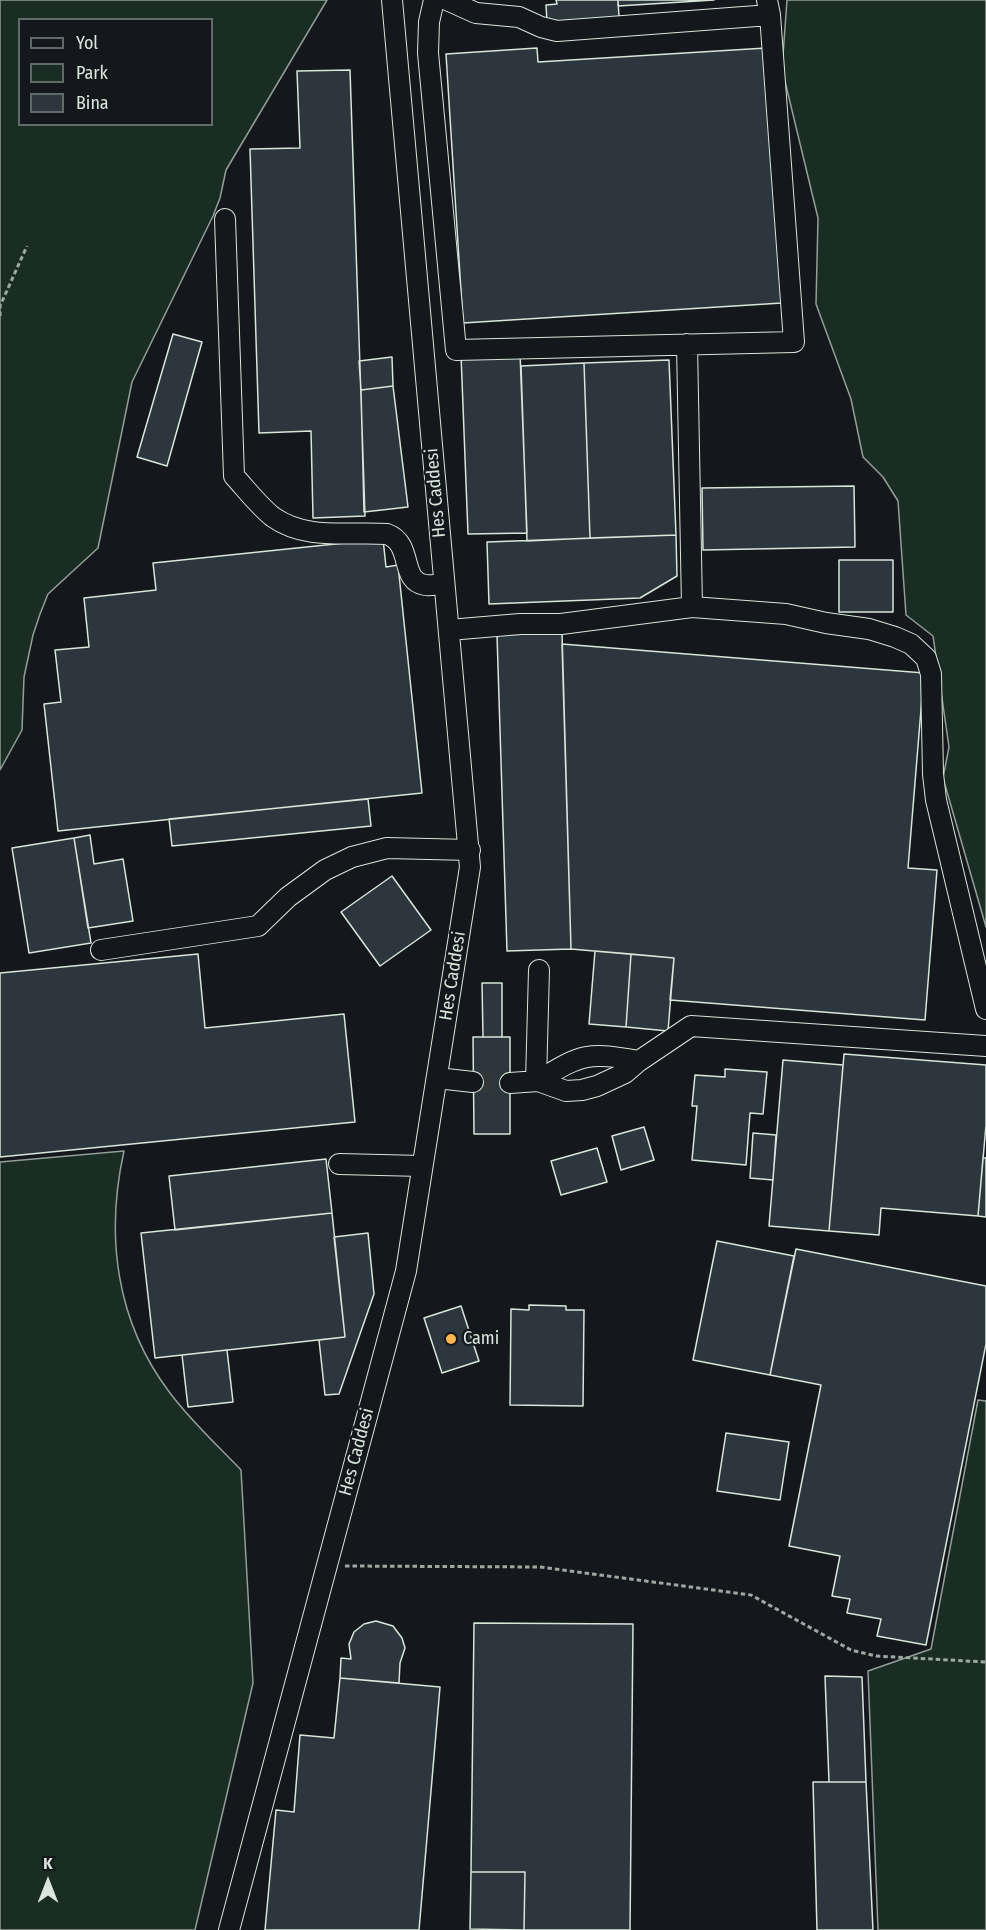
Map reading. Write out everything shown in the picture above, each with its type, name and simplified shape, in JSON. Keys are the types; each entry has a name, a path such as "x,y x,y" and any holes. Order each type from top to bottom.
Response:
{"street":[{"name":"Hes Caddesi","path":"230,1930 406,1271 470,867 392,0"},
{"path":"434,0 429,22 428,53 456,350 794,342 768,8 557,31 519,17 476,13 447,0"},
{"path":"225,219 234,476 272,516 294,529 317,534 387,534 394,536 402,546 409,572 416,581 427,585 444,584"},
{"path":"687,344 692,607"},
{"path":"449,630 520,624 561,624 692,607 786,614 869,629 911,644 926,658 931,674 933,774 936,800 986,1009"},
{"path":"100,950 258,926 288,897 325,870 361,855 387,848 470,850"},
{"path":"537,1081 539,970"},
{"path":"510,1083 537,1081 566,1091 597,1086 625,1073 692,1026 986,1046"},
{"path":"537,1081 578,1058 599,1056 639,1061"},
{"path":"436,1078 473,1082"},
{"path":"339,1164 422,1166"}],"path":[{"path":"0,316 0,305 27,246"},
{"path":"327,1566 540,1566 751,1595 851,1650 876,1656 986,1662"}],"green space":[{"path":"0,0 327,0 226,170 220,198 213,216 132,382 98,548 48,594 33,635 24,677 22,730 0,770"},
{"path":"787,0 986,0 986,927 943,778 949,747 933,636 906,615 898,501 883,477 863,457 851,399 816,304 818,218 782,69"},
{"path":"124,1151 118,1183 116,1246 127,1308 137,1337 152,1366 170,1393 195,1423 241,1470 253,1683 195,1930 0,1930 0,1162"},
{"path":"978,1400 986,1401 986,1930 878,1930 868,1671 931,1649"}],"building":[{"path":"556,0 618,0 619,17 547,22 546,5 557,4"},
{"path":"618,0 714,0 618,6"},
{"path":"537,48 538,62 766,48 782,303 463,323 446,54"},
{"path":"350,70 365,516 313,518 311,431 259,433 250,149 300,148 297,71"},
{"path":"173,334 202,342 167,466 137,457"},
{"path":"520,353 527,533 468,534 461,355"},
{"path":"392,357 393,386 361,390 359,361"},
{"path":"669,360 676,535 590,538 584,363"},
{"path":"584,363 590,538 527,541 521,366"},
{"path":"393,386 408,507 364,512 361,390"},
{"path":"854,486 855,547 703,550 702,488"},
{"path":"676,535 677,576 640,598 489,604 487,542"},
{"path":"383,539 386,567 398,565 422,793 58,831 44,704 61,702 55,650 89,647 84,598 156,590 153,563"},
{"path":"839,560 893,560 893,612 839,612"},
{"path":"562,633 571,949 507,951 497,635"},
{"path":"562,644 924,673 908,868 937,870 925,1020 670,1000 674,958 571,949"},
{"path":"368,799 371,826 172,846 169,819"},
{"path":"90,835 94,864 123,859 133,921 88,928 74,838"},
{"path":"74,838 91,943 29,953 12,848"},
{"path":"392,876 431,930 380,966 341,912"},
{"path":"595,951 631,954 626,1027 589,1024"},
{"path":"198,954 205,1028 344,1014 355,1122 0,1157 0,973"},
{"path":"631,954 674,958 668,1031 626,1027"},
{"path":"482,983 502,983 502,1037 483,1037"},
{"path":"473,1037 510,1037 510,1134 474,1134"},
{"path":"844,1054 986,1065 986,1125 978,1216 881,1208 879,1235 829,1231"},
{"path":"783,1060 843,1065 829,1231 769,1226"},
{"path":"725,1069 767,1072 763,1114 750,1113 746,1165 692,1160 697,1106 692,1106 695,1075 725,1077"},
{"path":"644,1127 654,1160 621,1170 612,1136"},
{"path":"753,1133 776,1135 773,1180 750,1178"},
{"path":"597,1148 607,1182 561,1195 551,1161"},
{"path":"983,1158 986,1158 986,1217 978,1216"},
{"path":"326,1159 332,1213 175,1230 169,1176"},
{"path":"332,1213 345,1337 155,1358 141,1233"},
{"path":"368,1233 374,1294 339,1394 325,1395 319,1340 345,1337 334,1237"},
{"path":"717,1241 794,1256 770,1375 693,1360"},
{"path":"796,1249 986,1286 986,1344 926,1645 877,1636 881,1619 847,1613 850,1599 832,1596 840,1556 789,1546 821,1385 770,1375"},
{"path":"529,1305 566,1306 566,1310 584,1310 583,1406 510,1405 511,1309 529,1310"},
{"name":"Cami","path":"461,1306 479,1361 442,1373 424,1318"},
{"path":"227,1350 233,1402 188,1407 182,1355"},
{"path":"726,1433 789,1442 780,1500 717,1491"},
{"path":"376,1621 393,1626 402,1638 405,1648 400,1663 399,1683 340,1678 341,1658 351,1659 349,1644 354,1632 364,1624"},
{"path":"474,1623 633,1624 630,1930 524,1930 525,1872 471,1872"},
{"path":"825,1676 862,1677 866,1782 829,1782"},
{"path":"340,1678 440,1687 419,1930 265,1930 276,1810 294,1812 300,1735 334,1738"},
{"path":"813,1782 866,1782 873,1930 817,1930"},
{"path":"471,1872 525,1872 524,1930 470,1929"}],"tunnel":[{"path":"473,1082 510,1083"}],"place":[{"name":"Cami","path":"451,1339"}]}
